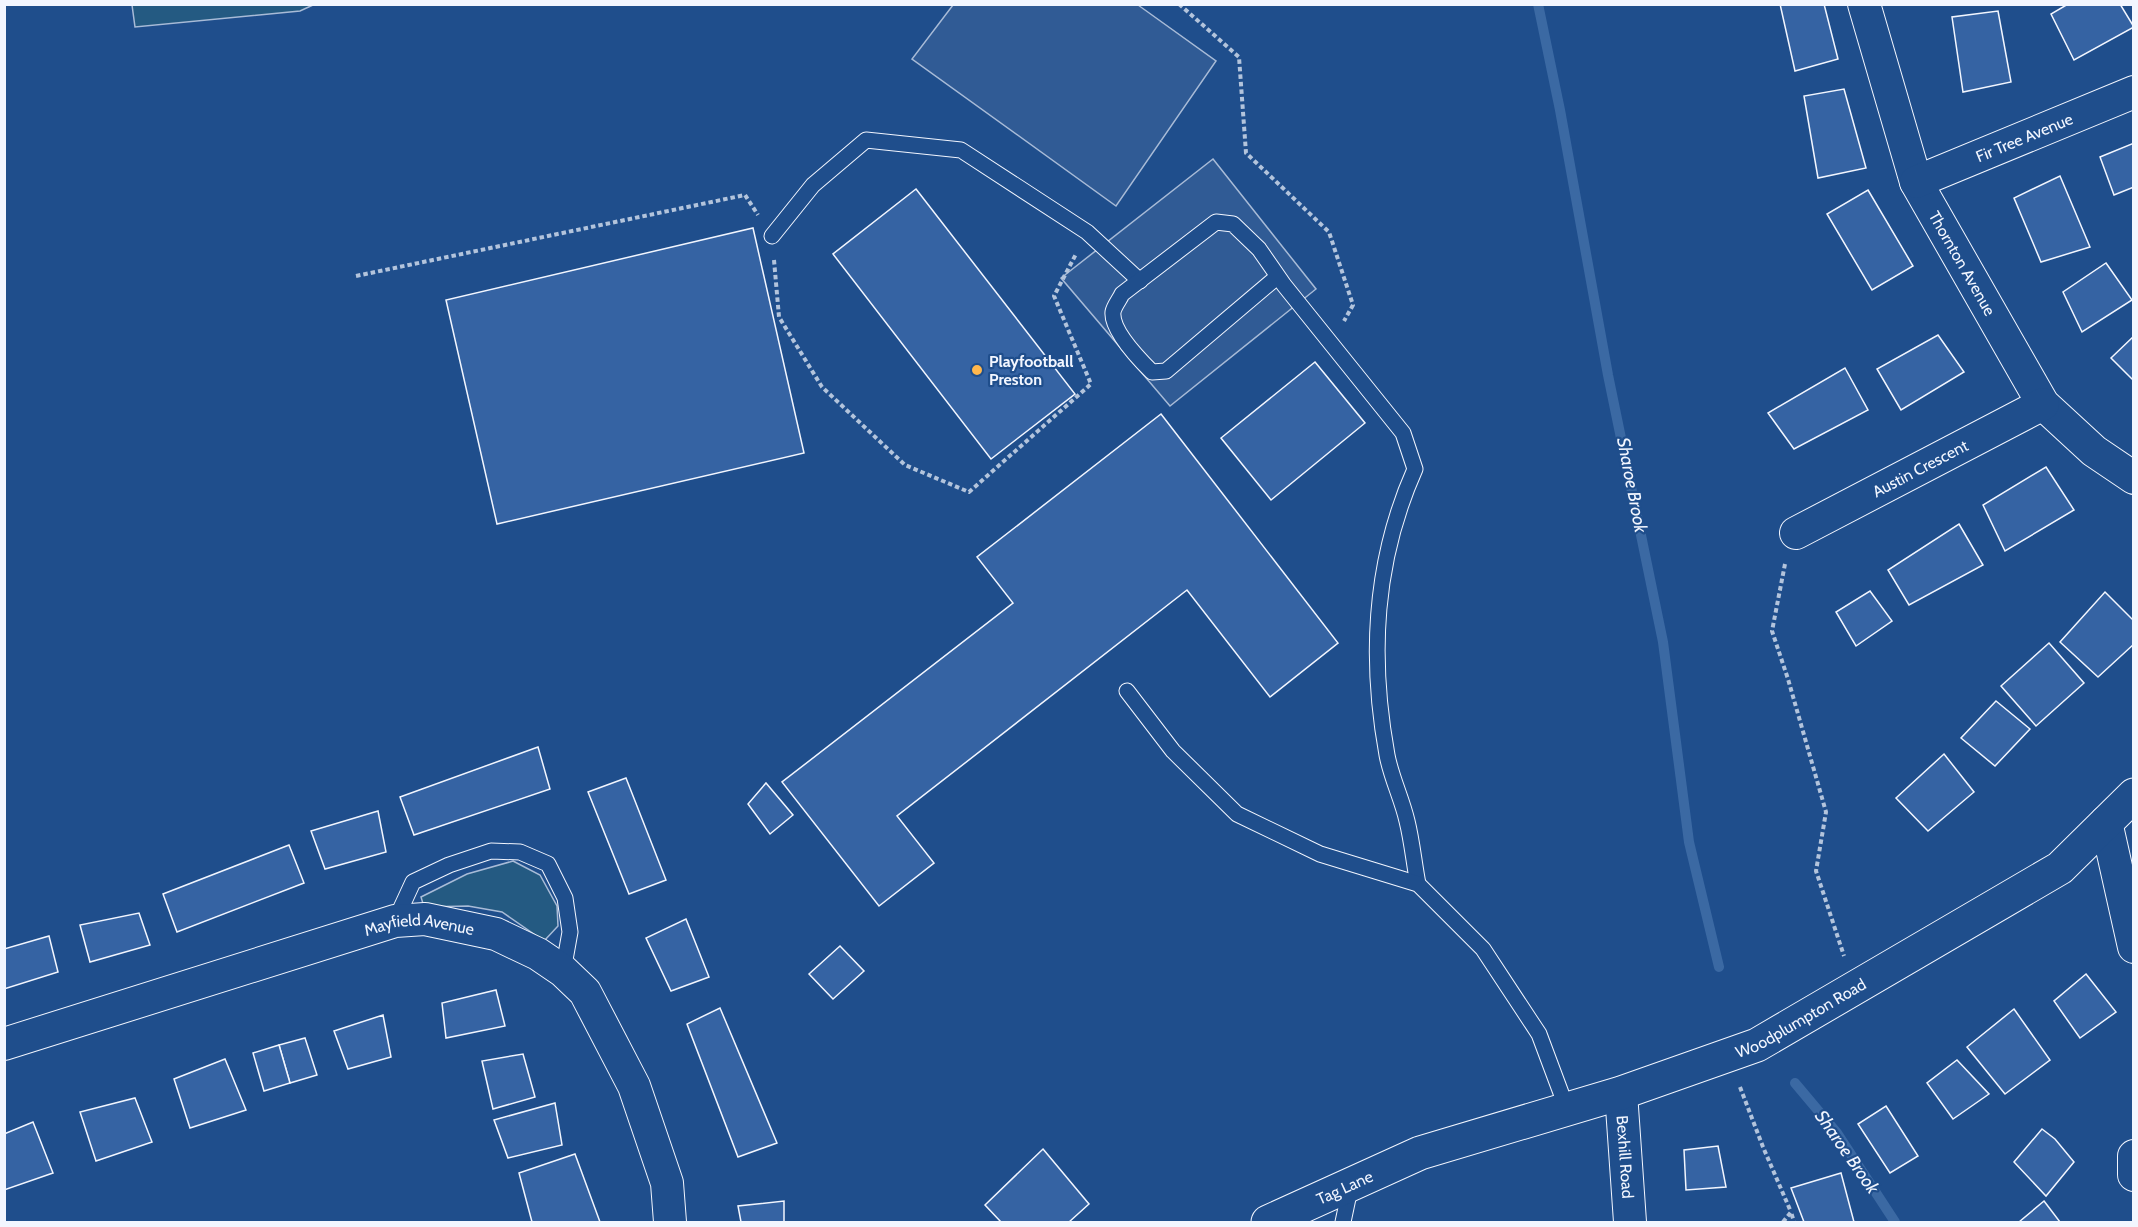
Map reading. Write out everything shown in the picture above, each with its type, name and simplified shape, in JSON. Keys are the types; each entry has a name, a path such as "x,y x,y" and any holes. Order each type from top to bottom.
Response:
{"main road":[{"name":"Woodplumpton Road","path":"1420,1153 1621,1093 1757,1045 2060,868 2133,795"},
{"name":"Tag Lane","path":"1268,1222 1420,1153"}],"street":[{"name":"Thornton Avenue","path":"1864,4 1916,182 2043,404 2094,451 2133,478"},
{"name":"Fir Tree Avenue","path":"1916,182 2133,92"},
{"name":"Austin Crescent","path":"1797,532 2043,404"},
{"path":"2106,822 2133,947"},
{"name":"Mayfield Avenue","path":"4,1044 395,921 426,919 496,934 538,954 563,970 585,992 634,1086 667,1183 670,1222"},
{"name":"Bexhill Road","path":"1621,1093 1630,1222"},
{"path":"2133,1155 2133,1175"}],"lane":[{"path":"771,236 813,185 866,140 961,150 1088,232 1140,281"},
{"path":"1277,277 1166,371 1152,372 1142,363 1116,329 1113,311 1122,294 1216,222 1233,224 1259,249 1277,277 1404,433 1415,469 1402,499 1388,545 1377,618 1378,691 1387,757 1407,820 1418,884"},
{"path":"1127,691 1173,751 1237,814 1320,854 1418,884 1483,949 1539,1034 1567,1109"},
{"path":"395,921 413,882 449,865 490,851 520,852 548,864 565,898 570,932 563,970"},
{"path":"1343,1222 1351,1183"}],"path":[{"path":"1179,4 1239,57 1246,153 1329,232 1353,305 1331,343"},
{"path":"356,276 745,195 771,236 779,317 822,387 905,465 969,492 1091,384 1054,297 1088,232"},
{"path":"1797,532 1784,567 1772,631 1826,812 1816,871 1854,988"},
{"path":"1729,1055 1794,1222"},
{"path":"1783,1222 1791,1212"}],"shaded area":[{"path":"132,4 313,5 300,11 135,27"},
{"path":"953,5 1138,5 1216,61 1116,206 912,59"},
{"path":"1213,159 1316,289 1170,406 1061,278"},
{"path":"513,861 540,875 557,906 558,926 544,941 502,912 468,906 424,907 421,897 467,874"}],"building":[{"path":"1780,4 1824,4 1838,59 1795,71"},
{"path":"2068,4 2120,4 2134,27 2074,60 2051,14"},
{"path":"1998,11 2011,82 1963,92 1952,17"},
{"path":"1844,89 1866,168 1818,178 1804,96"},
{"path":"2134,143 2134,187 2114,195 2100,157"},
{"path":"2060,176 2090,247 2041,262 2014,198"},
{"path":"916,189 1075,394 991,459 833,254"},
{"path":"1868,190 1913,266 1872,290 1827,214"},
{"path":"753,228 804,453 497,524 446,300"},
{"path":"2106,263 2132,300 2082,332 2063,292"},
{"path":"1938,335 1964,372 1901,410 1877,369"},
{"path":"2134,336 2134,381 2111,358"},
{"path":"1315,362 1365,423 1271,500 1221,438"},
{"path":"1845,368 1868,410 1794,449 1768,413"},
{"path":"1161,414 1338,643 1270,697 1187,590 897,816 934,863 879,906 782,782 1013,603 977,557"},
{"path":"2046,467 2074,510 2005,551 1983,505"},
{"path":"1959,524 1983,565 1909,605 1888,570"},
{"path":"1870,591 1892,621 1856,646 1836,612"},
{"path":"2105,592 2134,621 2134,644 2098,677 2060,642"},
{"path":"2049,643 2084,683 2036,726 2001,686"},
{"path":"1996,701 2030,729 1995,766 1961,738"},
{"path":"538,747 550,789 414,835 400,797"},
{"path":"1944,754 1974,792 1928,831 1896,798"},
{"path":"626,778 666,880 629,894 588,792"},
{"path":"766,783 793,815 770,834 748,804"},
{"path":"378,811 386,852 325,869 311,831"},
{"path":"289,845 304,883 177,932 163,894"},
{"path":"139,913 150,945 90,962 80,925"},
{"path":"686,919 709,977 671,991 646,938"},
{"path":"49,936 58,972 4,989 4,949"},
{"path":"840,946 864,971 833,999 809,974"},
{"path":"2086,974 2116,1012 2080,1038 2054,1001"},
{"path":"496,990 505,1026 446,1038 442,1003"},
{"path":"720,1008 777,1143 738,1157 687,1024"},
{"path":"2014,1009 2050,1060 2005,1094 1967,1047"},
{"path":"383,1015 391,1057 348,1069 334,1031"},
{"path":"305,1038 317,1075 290,1083 279,1045"},
{"path":"279,1045 290,1083 264,1091 253,1053"},
{"path":"523,1054 535,1097 493,1109 482,1061"},
{"path":"225,1059 246,1110 190,1128 174,1079"},
{"path":"1957,1060 1989,1094 1953,1119 1927,1083"},
{"path":"135,1098 152,1142 96,1161 80,1112"},
{"path":"555,1103 562,1145 508,1158 494,1120"},
{"path":"1886,1106 1918,1156 1890,1173 1858,1124"},
{"path":"33,1122 53,1173 4,1190 4,1134"},
{"path":"2042,1129 2055,1139 2074,1162 2046,1196 2014,1162"},
{"path":"1718,1146 1726,1187 1686,1190 1684,1150"},
{"path":"1043,1149 1089,1204 1069,1222 1001,1222 985,1205"},
{"path":"575,1154 600,1222 532,1222 519,1173"},
{"path":"1841,1173 1854,1222 1804,1222 1791,1188"},
{"path":"784,1201 784,1222 741,1222 738,1206"},
{"path":"2044,1201 2060,1222 2019,1222"}],"waterway":[{"name":"Sharoe Brook","path":"1538,4 1560,110 1608,375 1663,642 1689,842 1719,967"},
{"name":"Sharoe Brook","path":"1795,1083 1837,1133 1895,1222"}],"place":[{"name":"Playfootball Preston","path":"977,370"}]}
